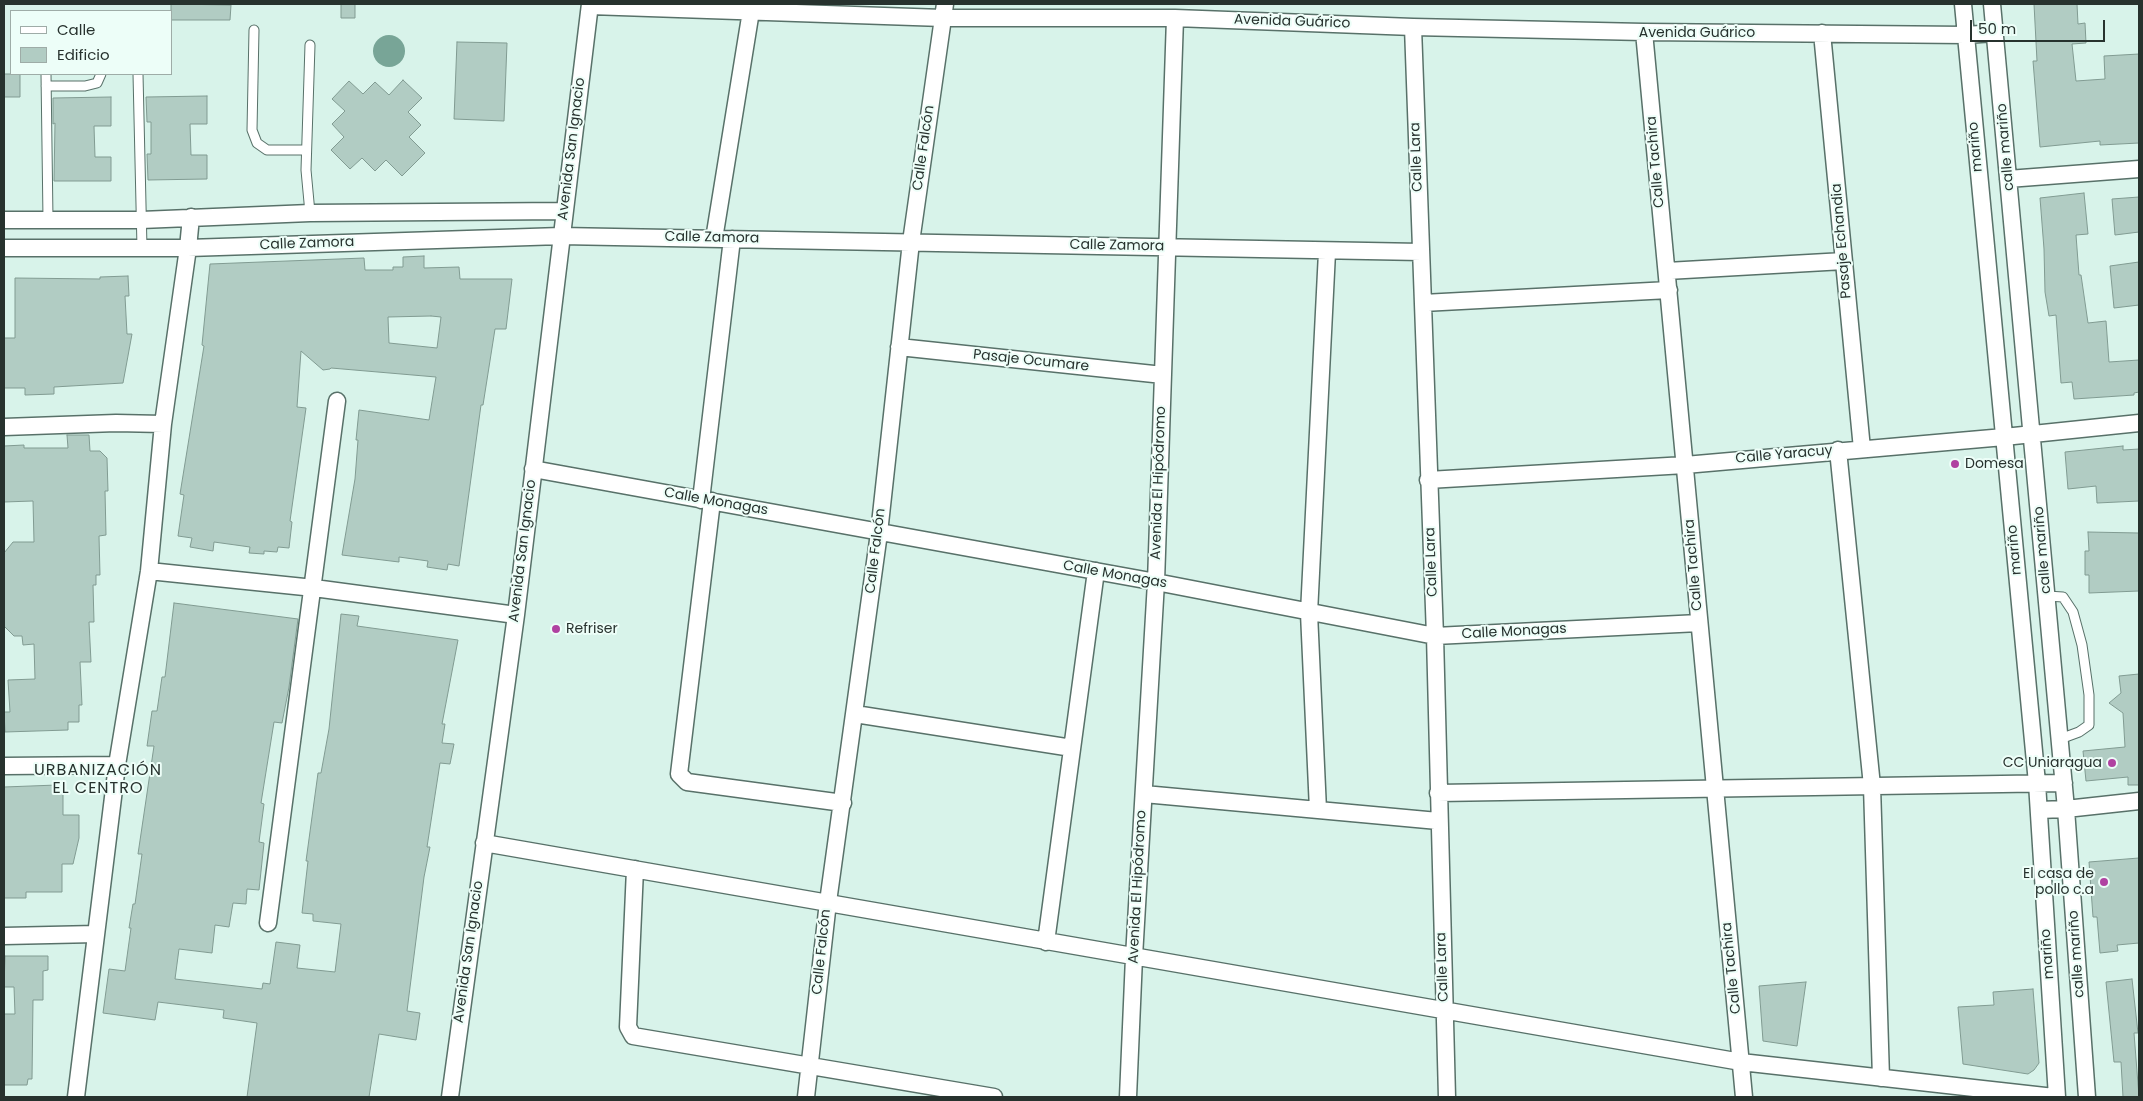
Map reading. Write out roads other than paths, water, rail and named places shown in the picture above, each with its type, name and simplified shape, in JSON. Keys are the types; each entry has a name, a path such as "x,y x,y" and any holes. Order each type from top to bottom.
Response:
{"street":[{"name":"mariño","path":"1963,4 2038,783 2058,1097"},
{"name":"calle mariño","path":"1992,4 2064,783 2087,1097"},
{"name":"Avenida Guárico","path":"590,5 750,12 944,11 1413,27 1644,32 1966,35 1995,33"},
{"name":"Avenida San Ignacio","path":"450,1097 516,615 590,5"},
{"name":"Calle Falcón","path":"806,1097 828,902 879,533 911,242 944,11"},
{"path":"714,238 750,12"},
{"name":"Avenida El Hipódromo","path":"1128,1097 1134,957 1156,582 1175,18"},
{"name":"Calle Lara","path":"1413,27 1435,636 1438,822 1447,1097"},
{"name":"Calle Tachira","path":"1644,32 1744,1097"},
{"name":"Pasaje Echandia","path":"1822,33 1862,449"},
{"path":"2008,179 2139,169"},
{"path":"4,220 141,220 310,214 564,211"},
{"path":"76,1097 117,765 149,571 163,424 191,217"},
{"name":"Calle Zamora","path":"4,248 188,248 561,236 1167,247 1327,252 1421,252"},
{"path":"732,239 679,774 687,782 843,803"},
{"path":"1318,810 1310,613 1327,252"},
{"path":"1667,271 1844,261"},
{"path":"1422,304 1669,290"},
{"name":"Pasaje Ocumare","path":"899,347 1163,375"},
{"path":"268,923 314,588 337,401"},
{"path":"4,428 116,423 163,424"},
{"name":"Calle Yaracuy","path":"1428,480 1685,465 1838,450 2004,437 2139,423"},
{"path":"1838,450 1872,786 1882,1078"},
{"name":"Calle Monagas","path":"533,469 1156,582 1435,636 1699,623"},
{"path":"149,571 314,588 516,615"},
{"path":"1046,942 1096,571"},
{"path":"854,714 1072,748"},
{"path":"4,766 117,765"},
{"path":"1438,793 2064,783"},
{"path":"1144,794 1438,822"},
{"path":"2039,810 2139,801"},
{"path":"484,843 1742,1062 2054,1097"},
{"path":"636,869 628,1027 633,1036 994,1097"},
{"path":"4,936 96,934"}],"lane":[{"path":"254,30 252,130 257,143 267,150 306,150"},
{"path":"310,45 306,150 310,214"},
{"path":"46,75 48,219"},
{"path":"46,86 97,83 100,75"},
{"path":"138,75 142,248"},
{"path":"2047,596 2063,597 2072,612 2082,645 2089,695 2088,725 2079,732 2060,739"}],"place":[{"name":"Domesa","path":"1955,464"},
{"name":"Refriser","path":"556,629"},
{"name":"CC Uniaragua","path":"2112,763"},
{"name":"El casa de pollo c.a","path":"2104,882"}],"district":[{"name":"URBANIZACIÓN EL CENTRO","path":"98,780"}]}
